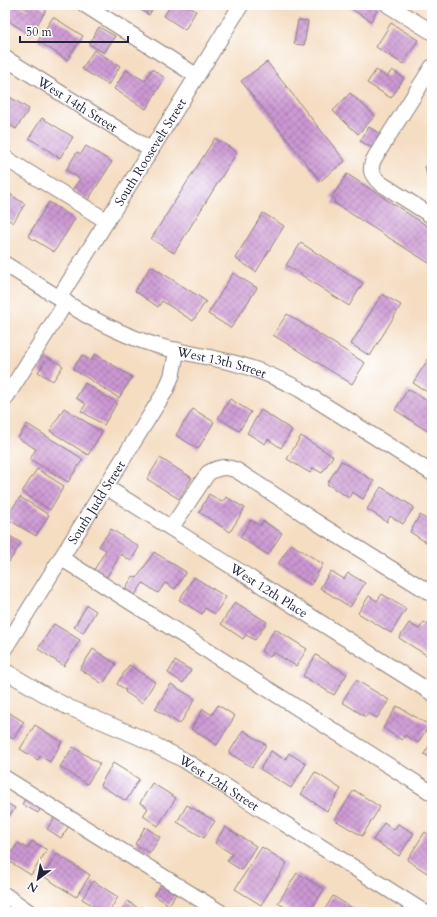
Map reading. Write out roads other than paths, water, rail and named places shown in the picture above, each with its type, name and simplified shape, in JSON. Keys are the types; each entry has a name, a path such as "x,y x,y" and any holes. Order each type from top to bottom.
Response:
{"street":[{"path":"84,5 197,76"},
{"name":"South Roosevelt Street","path":"5,399 106,221 241,5"},
{"path":"388,5 432,32"},
{"name":"West 14th Street","path":"5,58 151,150"},
{"path":"432,66 375,157 372,163 371,171 380,183 432,216"},
{"path":"5,158 106,221"},
{"name":"West 13th Street","path":"5,264 98,322 126,334 150,343 252,368 288,383 432,473"},
{"name":"South Judd Street","path":"5,648 166,390 170,383 177,350"},
{"path":"171,528 208,473 216,468 228,467 236,470 432,594"},
{"name":"West 12th Place","path":"106,487 432,693"},
{"path":"61,558 432,793"},
{"name":"West 12th Street","path":"5,671 49,697 139,737 174,755 424,912"},
{"path":"5,778 220,912"},
{"path":"5,895 29,912"}]}
